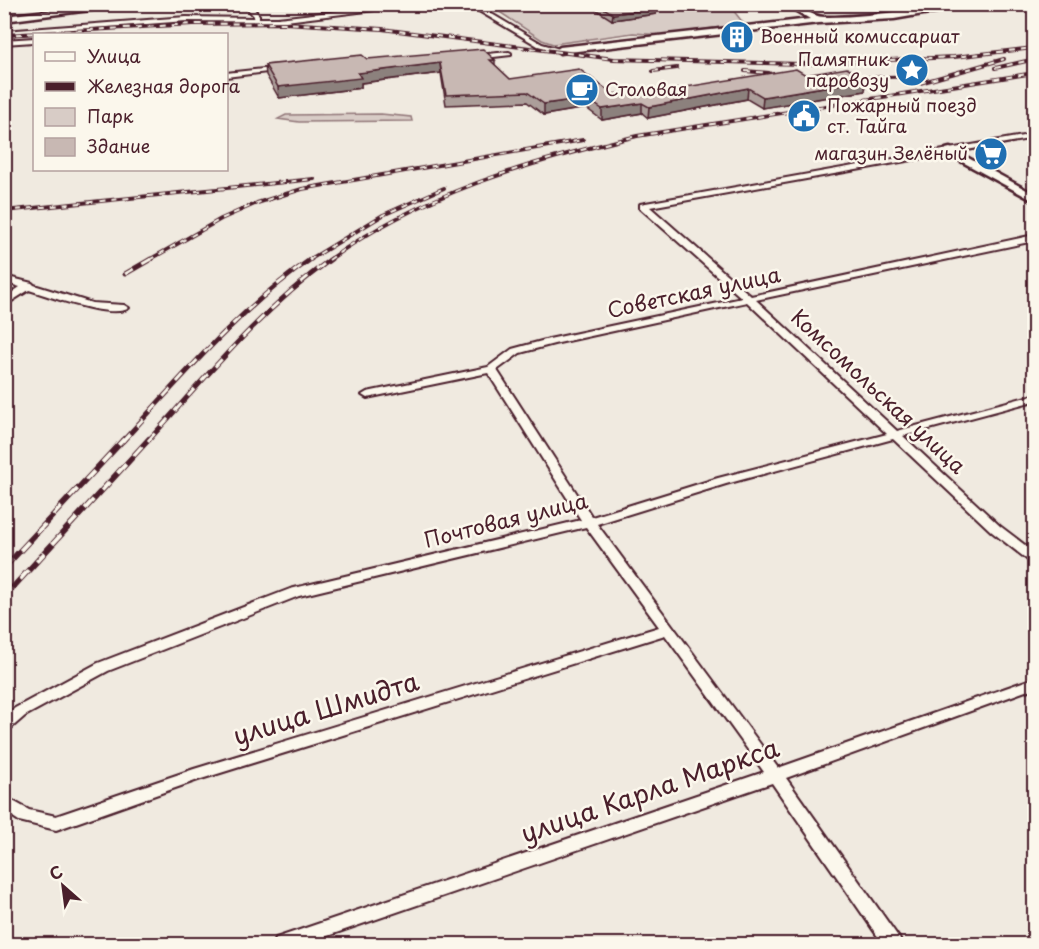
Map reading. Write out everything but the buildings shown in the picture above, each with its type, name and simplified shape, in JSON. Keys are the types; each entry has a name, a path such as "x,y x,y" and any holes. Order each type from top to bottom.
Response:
{"street":[{"path":"26,4 30,16"},
{"path":"4,19 133,4"},
{"path":"246,4 257,16 255,20"},
{"path":"357,4 365,11"},
{"path":"4,33 170,20 278,20 420,4"},
{"path":"470,4 540,45 560,50 819,20 894,16 978,4"},
{"path":"789,4 819,20"},
{"path":"4,42 33,40"},
{"path":"468,57 509,54"},
{"path":"228,75 292,68"},
{"path":"950,151 1035,136"},
{"path":"950,151 1035,198"},
{"name":"Комсомольская улица","path":"950,151 643,206 750,300 996,528 1035,558"},
{"name":"Советская улица","path":"367,395 491,369 516,351 553,341 1035,238"},
{"path":"4,279 91,306 124,308"},
{"path":"4,303 29,285"},
{"path":"491,369 589,522 666,630 775,775 894,945"},
{"name":"Почтовая улица","path":"4,726 20,712 103,667 295,592 589,522 722,481 1035,398"},
{"name":"улица Шмидта","path":"4,802 24,816 56,823 217,768 666,630"},
{"name":"улица Карла Маркса","path":"282,945 1035,683"}],"green space":[{"path":"489,5 729,5 744,24 662,35 633,33 553,44 542,40"},
{"path":"381,114 411,117 412,121 299,122 278,119 286,115"}],"railway":[{"path":"38,33 193,24 285,23 382,29 614,59 801,64 954,57 1034,48"},
{"path":"4,35 33,33"},
{"path":"920,83 1004,59"},
{"path":"995,68 1031,60"},
{"path":"653,71 677,68"},
{"path":"745,71 769,73"},
{"path":"329,260 400,216 438,199 516,169 596,146 637,136 1034,73"},
{"path":"847,78 925,76"},
{"path":"149,260 221,219 257,203 302,189 583,140"},
{"path":"4,211 314,179"},
{"path":"309,260 383,215 444,188"},
{"path":"125,274 151,259"},
{"path":"123,441 189,368 235,322 311,259"},
{"path":"148,441 258,322 305,279 331,259"},
{"path":"4,568 124,439"},
{"path":"4,597 149,439"}],"place":[{"name":"Военный комиссариат","path":"737,37"},
{"name":"Памятник паровозу","path":"912,70"},
{"name":"Столовая","path":"582,90"},
{"name":"Пожарный поезд ст. Тайга","path":"804,116"},
{"name":"магазин Зелёный","path":"991,154"}]}
